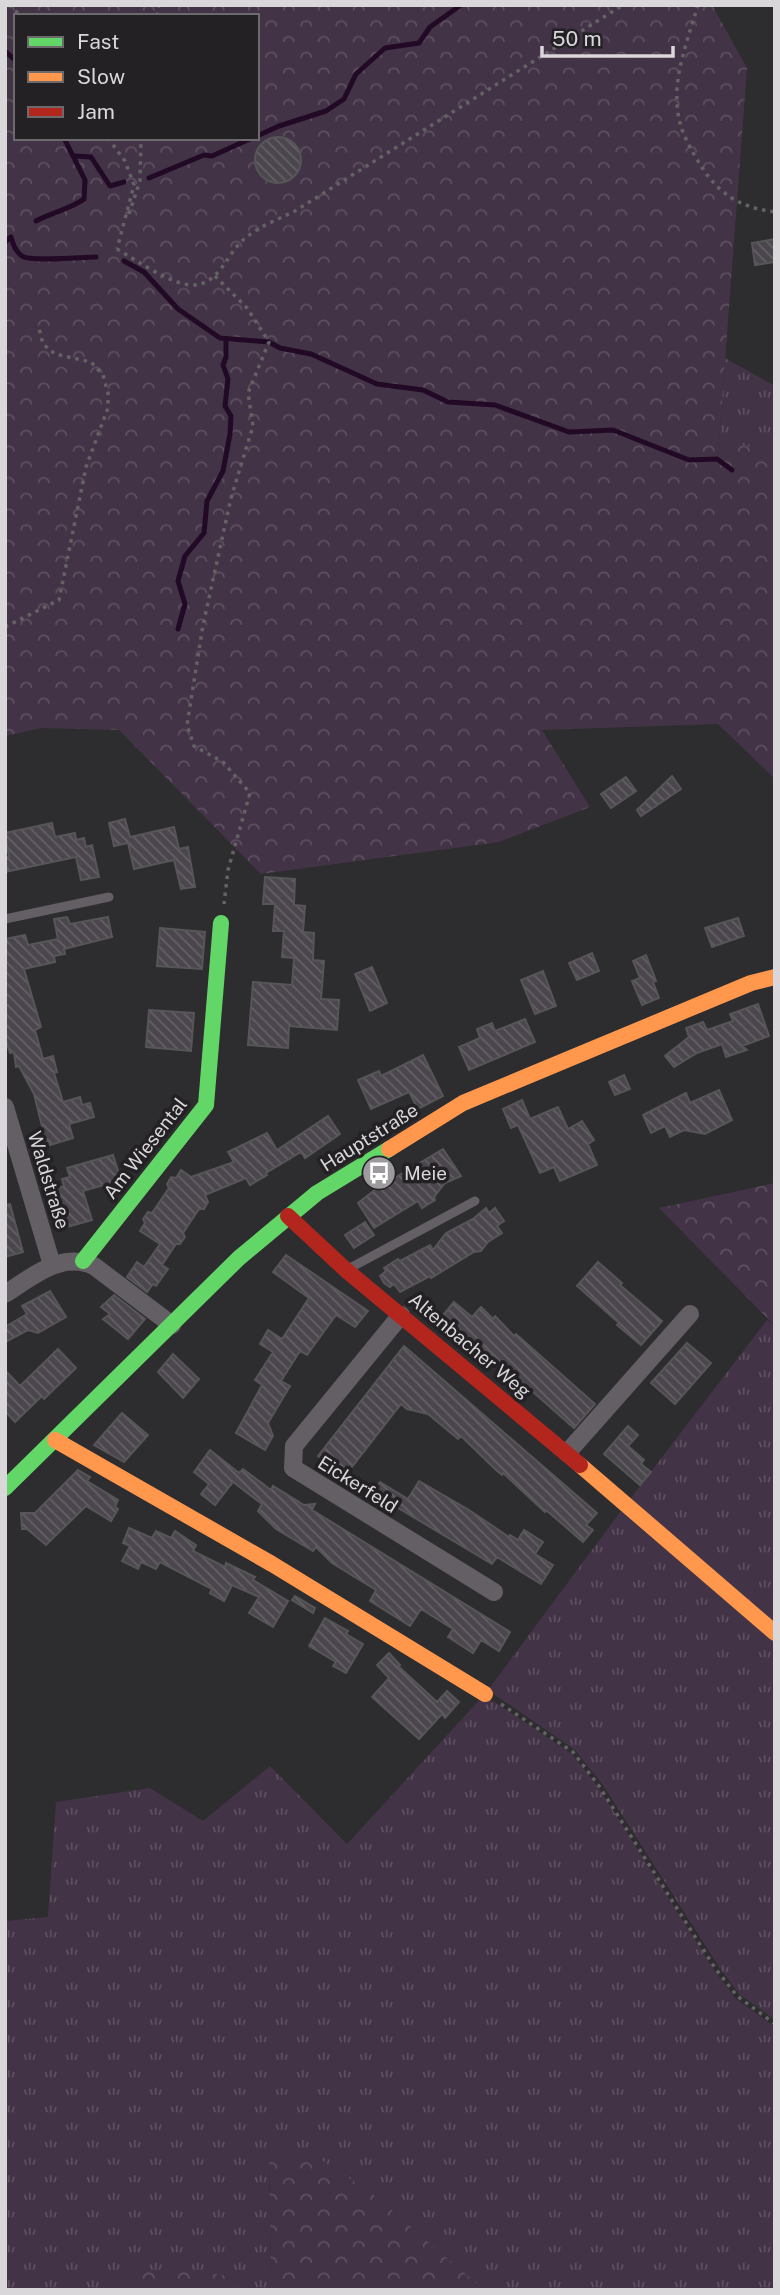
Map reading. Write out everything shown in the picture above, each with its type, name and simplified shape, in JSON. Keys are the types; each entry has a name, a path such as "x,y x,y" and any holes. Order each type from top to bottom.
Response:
{"street":[{"name":"Am Wiesental","path":"83,1261 206,1105 221,923"},
{"name":"Hauptstraße","path":"5,1488 239,1258 317,1193 463,1103 751,983 775,977"},
{"name":"Waldstraße","path":"5,1107 52,1265"},
{"name":"Altenbacher Weg","path":"288,1216 345,1270 567,1452 775,1633"},
{"path":"5,1294 52,1265 65,1261 83,1261 94,1266 172,1325"},
{"path":"567,1452 690,1314"},
{"name":"Eickerfeld","path":"401,1315 294,1447 293,1468 494,1591"},
{"path":"55,1440 238,1544 485,1693"}],"lane":[{"path":"5,919 109,897"},
{"path":"345,1270 475,1201"}],"path":[{"path":"117,249 178,282 200,284 215,276 242,241 260,229 295,211 623,5"},
{"path":"698,5 677,89 680,129 705,175 716,187 745,205 775,212"},
{"path":"109,140 125,161 134,185 117,249"},
{"path":"117,249 140,181 141,140"},
{"path":"215,276 247,308 269,342 248,393 253,426 231,498 203,625 187,725 194,746 223,762 250,793 229,870 221,923"},
{"path":"6,626 59,600 86,467 108,408 108,393 103,375 91,362 55,354 43,344 39,328"},
{"path":"485,1693 573,1752 599,1786 715,1968 737,1996 775,2024"}],"green space":[{"path":"5,5 712,5 747,68 719,441 775,452 775,779 718,724 542,730 590,807 499,842 261,874 119,730 41,728 5,736"},
{"path":"725,358 775,386 775,452 719,441"},
{"path":"775,1183 775,1326 659,1208"},
{"path":"767,1320 775,1326 775,1623 630,1499"},
{"path":"621,1511 775,1643 775,2020 739,1994 719,1967 603,1785 575,1750 488,1690"},
{"path":"484,1695 572,1754 598,1787 714,1970 736,1999 775,2027 775,2290 484,2290 373,2194 269,2151 271,2287 265,2290 250,2290 223,2275 135,2272 122,2290 5,2290 5,1921 48,1917 56,1802 150,1788 203,1821 270,1766 347,1844"},
{"path":"269,2150 320,2159 373,2194 484,2290 265,2290 271,2287"},
{"path":"174,2269 223,2275 250,2290 122,2290 134,2272"}],"building":[{"path":"278,137 294,144 301,160 294,176 278,183 262,176 255,160 262,144"},
{"path":"775,239 775,262 755,265 752,243"},
{"path":"672,776 681,789 641,816 637,810"},
{"path":"626,777 636,791 611,808 601,794"},
{"path":"125,819 130,837 174,827 179,849 188,847 195,887 181,889 174,860 134,869 128,843 114,846 109,823"},
{"path":"52,823 55,837 75,833 76,840 84,838 86,847 92,845 99,877 81,880 76,857 5,872 5,858 9,857 5,833"},
{"path":"265,877 295,879 294,905 305,906 303,932 314,933 313,960 324,961 321,999 339,1000 337,1030 289,1026 288,1048 248,1045 253,982 292,985 294,958 282,957 284,931 273,931 275,904 263,904"},
{"path":"67,917 70,924 108,917 112,937 64,949 65,954 54,956 55,962 24,969 41,1027 35,1030 43,1059 53,1056 57,1072 54,1073 63,1102 80,1097 82,1105 90,1103 94,1117 69,1124 73,1138 47,1146 34,1094 19,1066 16,1067 14,1052 10,1053 5,1037 5,939 25,935 28,945 58,939 54,919"},
{"path":"738,918 744,936 712,947 705,928"},
{"path":"160,928 205,932 202,969 157,966"},
{"path":"592,953 599,971 577,980 569,963"},
{"path":"646,955 659,998 642,1005 632,981 640,978 633,961"},
{"path":"372,967 387,1003 370,1011 355,974"},
{"path":"543,971 556,1006 535,1014 521,980"},
{"path":"758,1004 769,1036 742,1046 747,1050 726,1057 722,1044 697,1053 674,1067 665,1056 689,1037 686,1028 703,1022 707,1030 733,1021 730,1014"},
{"path":"149,1010 194,1013 191,1051 146,1047"},
{"path":"525,1019 535,1042 469,1070 459,1047 480,1038 477,1029 492,1023 495,1031"},
{"path":"423,1055 443,1096 418,1109 409,1092 371,1109 358,1080 379,1071 381,1076"},
{"path":"624,1075 630,1089 615,1095 609,1082"},
{"path":"719,1090 732,1120 705,1134 684,1130 670,1137 665,1126 651,1133 643,1115 686,1093 690,1103"},
{"path":"522,1100 530,1119 558,1107 568,1129 582,1121 594,1140 588,1144 597,1165 560,1181 554,1167 540,1173 518,1125 511,1128 503,1109"},
{"path":"328,1116 340,1134 305,1158 301,1152 250,1185 246,1178 205,1195 208,1202 204,1209 199,1209 183,1233 185,1237 180,1244 176,1244 162,1265 168,1269 156,1286 153,1284 147,1292 127,1277 137,1262 144,1267 160,1244 140,1231 145,1223 143,1219 148,1212 152,1213 169,1188 167,1184 171,1177 176,1178 181,1170 191,1177 234,1162 228,1152 267,1133 277,1150"},
{"path":"443,1149 461,1176 445,1183 434,1197 435,1200 422,1208 418,1201 374,1228 358,1203 376,1189"},
{"path":"113,1155 121,1180 83,1191 92,1220 67,1227 55,1189 64,1186 62,1179 70,1177 67,1168"},
{"path":"10,1204 23,1252 5,1257 5,1205"},
{"path":"486,1208 489,1213 495,1208 504,1221 497,1226 502,1233 488,1242 481,1251 474,1252 431,1278 430,1276 400,1292 394,1284 390,1287 384,1283 380,1276 386,1271 384,1268 430,1245 433,1250 446,1233 473,1219"},
{"path":"365,1222 374,1235 354,1248 345,1235"},
{"path":"286,1255 368,1311 355,1327 336,1315 307,1355 300,1351 281,1381 290,1386 268,1423 273,1436 265,1450 236,1433 262,1385 255,1380 273,1352 260,1344 268,1330 282,1339 309,1298 273,1272"},
{"path":"598,1262 662,1321 641,1345 577,1286"},
{"path":"50,1291 66,1317 38,1333 28,1330 5,1342 5,1327 27,1314 22,1306"},
{"path":"114,1295 145,1319 128,1339 103,1319 110,1314 101,1307"},
{"path":"454,1302 472,1317 481,1307 493,1319 495,1316 514,1336 516,1334 595,1404 574,1428 475,1341 474,1344 444,1314"},
{"path":"687,1343 711,1363 675,1404 651,1383"},
{"path":"404,1346 597,1513 586,1525 593,1530 583,1542 546,1510 545,1512 503,1473 502,1475 496,1470 461,1436 458,1439 428,1414 407,1409 401,1404 344,1477 318,1456"},
{"path":"58,1349 76,1368 15,1422 5,1411 5,1370 20,1386"},
{"path":"173,1354 199,1379 183,1398 158,1372"},
{"path":"122,1413 148,1435 124,1462 94,1445"},
{"path":"628,1426 638,1435 628,1446 644,1460 641,1464 651,1472 640,1485 604,1454"},
{"path":"210,1450 239,1473 243,1469 271,1490 273,1486 304,1505 315,1504 312,1510 510,1632 499,1651 481,1640 473,1653 448,1637 453,1629 421,1609 410,1626 370,1601 376,1590 332,1563 316,1547 313,1551 276,1529 258,1511 262,1504 233,1482 215,1505 201,1494 209,1484 194,1472"},
{"path":"78,1470 90,1477 87,1481 118,1500 115,1507 118,1509 111,1521 86,1506 46,1545 27,1529 22,1529 21,1513 35,1513"},
{"path":"419,1481 509,1537 510,1535 518,1540 524,1530 543,1542 535,1554 553,1565 541,1584 497,1557 492,1564 373,1493 380,1482 408,1499"},
{"path":"129,1528 152,1538 156,1531 171,1538 175,1531 196,1545 193,1551 225,1567 226,1563 255,1577 253,1580 288,1601 273,1627 249,1613 259,1597 232,1585 224,1601 210,1593 212,1589 160,1562 156,1569 141,1562 138,1569 122,1561 130,1546 123,1543"},
{"path":"295,1596 315,1608 313,1613 292,1600"},
{"path":"325,1618 348,1631 346,1634 363,1644 346,1673 333,1666 336,1662 309,1646"},
{"path":"389,1653 400,1665 398,1666 437,1702 447,1691 459,1702 445,1718 442,1714 419,1739 372,1697 389,1678 377,1665"}],"waterway":[{"path":"259,135 326,111 344,99 356,74 385,48 419,43 430,27 461,5"},
{"path":"5,51 14,59"},
{"path":"36,221 84,199 85,180 65,140"},
{"path":"149,178 204,155 212,156 248,140"},
{"path":"75,156 91,157 110,186 124,182"},
{"path":"5,242 11,237 18,252 27,258 96,257"},
{"path":"124,261 144,272 178,309 220,338 269,342 280,348 311,354 377,384 423,390 448,402 495,405 569,432 613,430 689,460 717,459 732,470"},
{"path":"178,629 185,604 178,581 185,556 204,533 207,501 223,471 230,434 231,416 225,406 228,379 223,365 226,339"}],"traffic: fast":[{"path":"83,1261 206,1105 221,923"},
{"path":"5,1488 239,1258 317,1193 389,1149"}],"traffic: slow":[{"path":"389,1149 463,1103 751,983 775,977"},
{"path":"55,1440 272,1564 485,1694"},
{"path":"580,1465 775,1633"}],"traffic: jam":[{"path":"288,1216 346,1270 580,1465"}],"place":[{"name":"Meie","path":"379,1173"}]}
